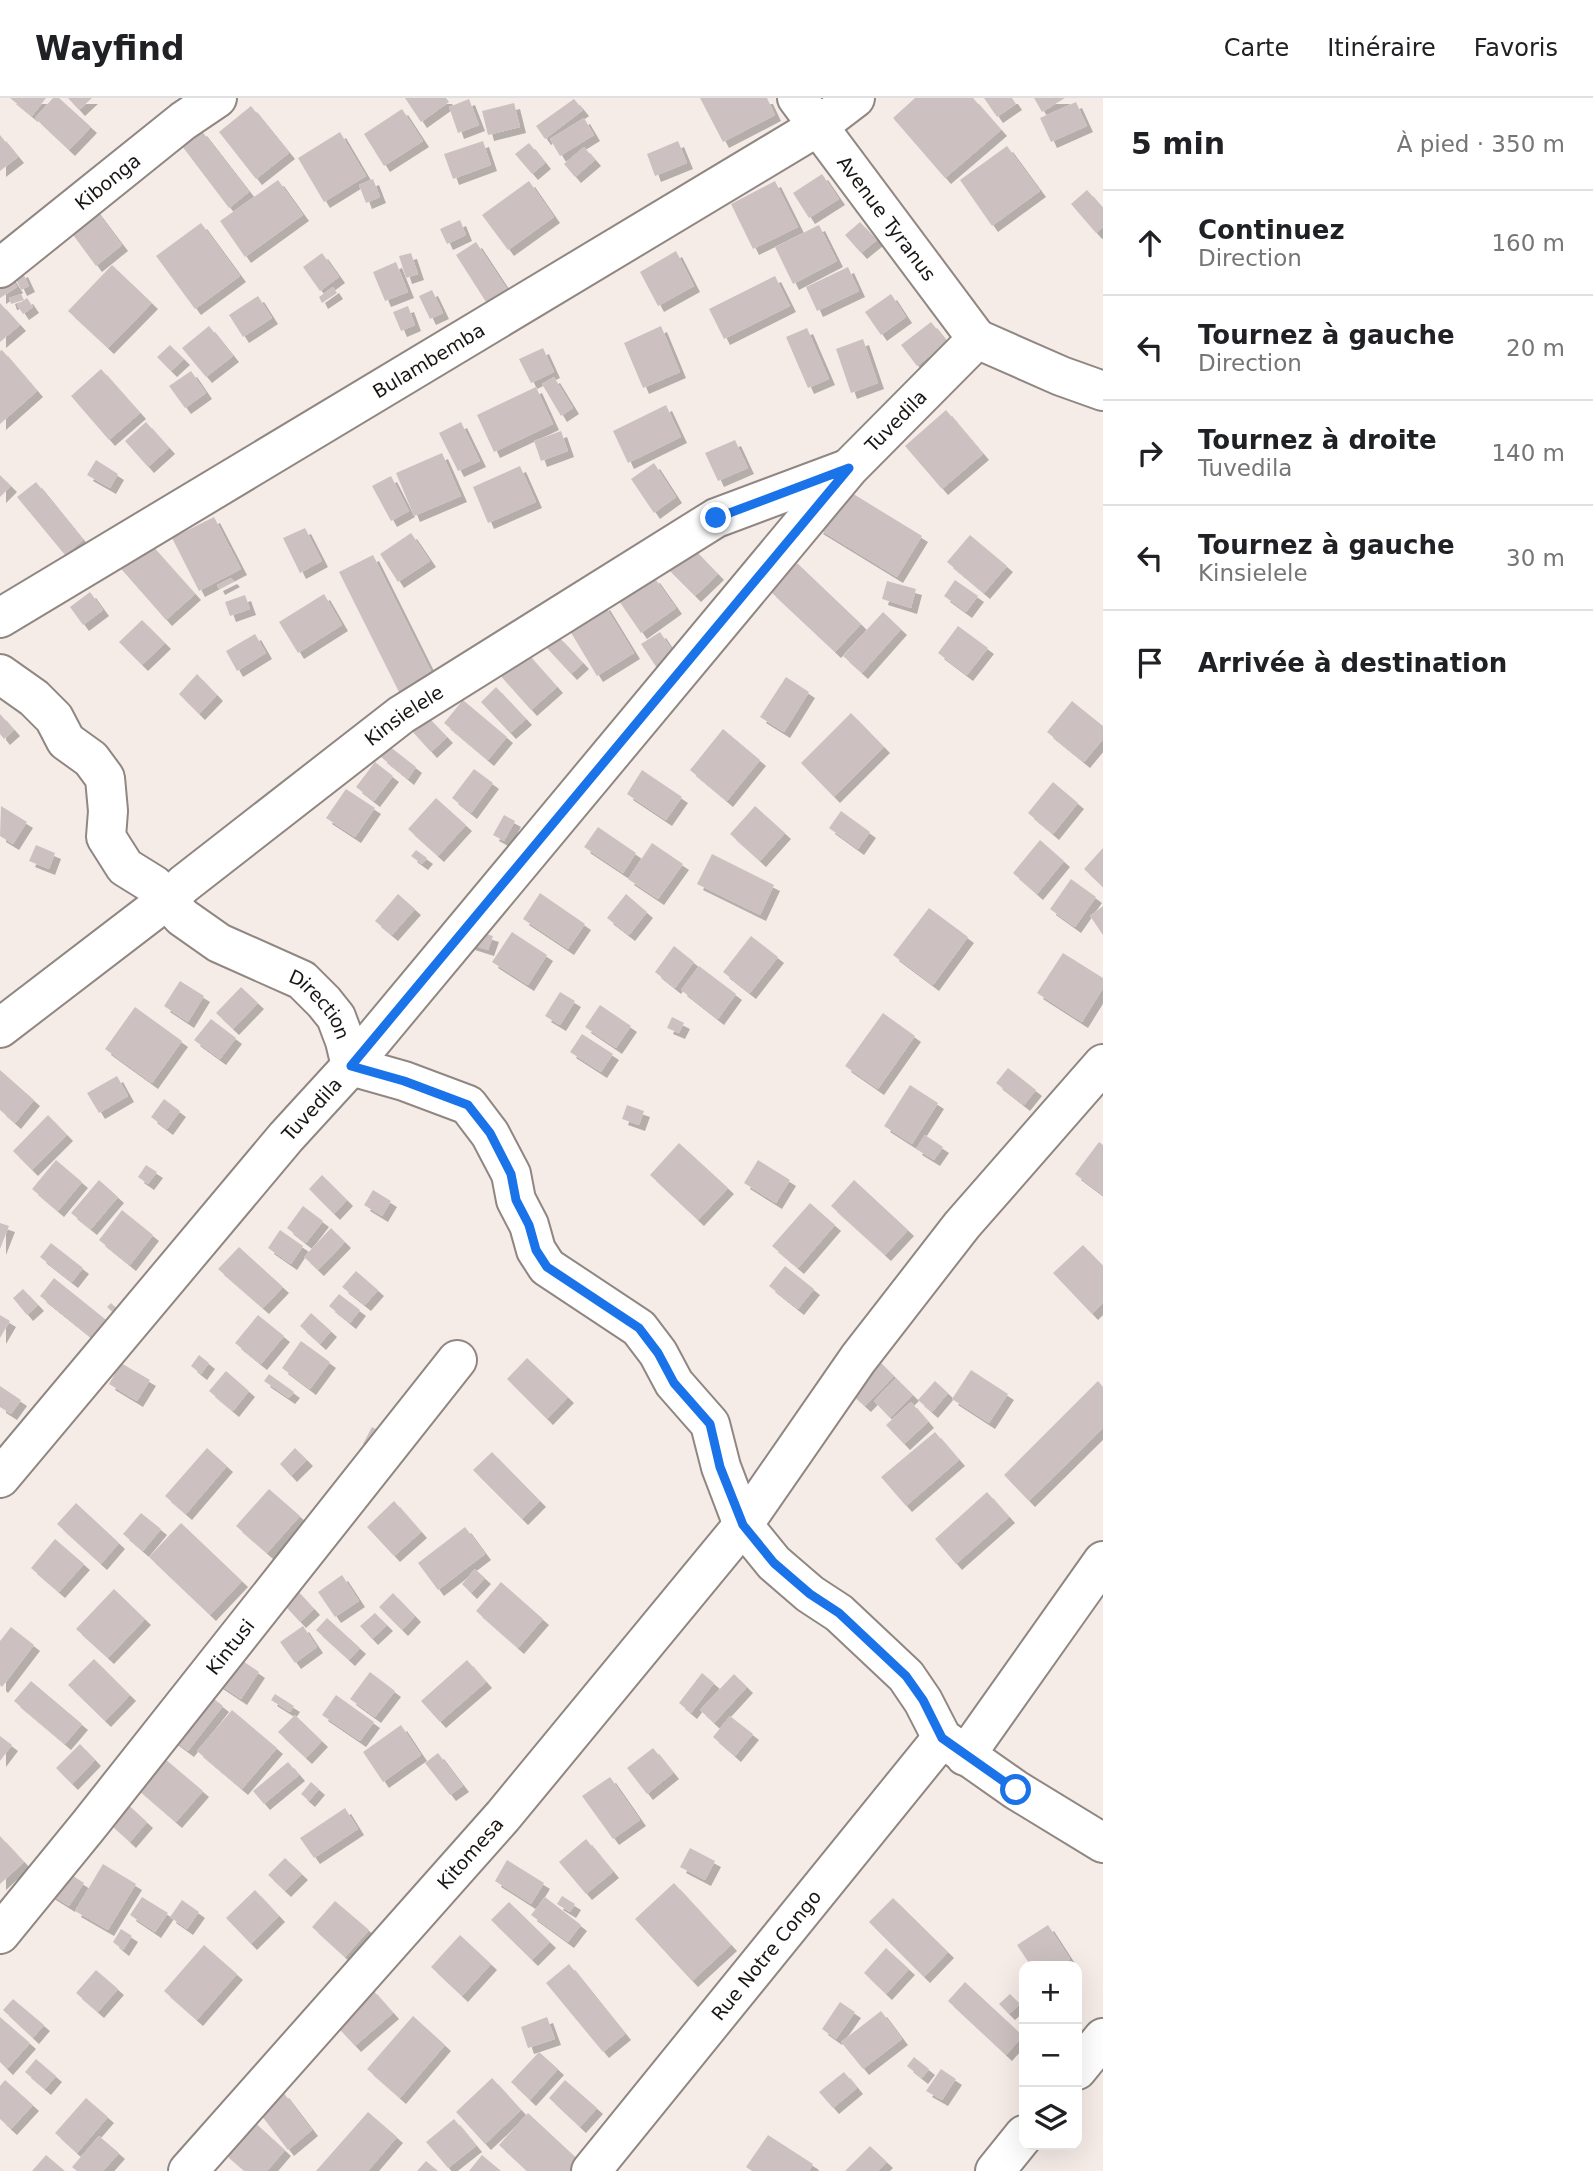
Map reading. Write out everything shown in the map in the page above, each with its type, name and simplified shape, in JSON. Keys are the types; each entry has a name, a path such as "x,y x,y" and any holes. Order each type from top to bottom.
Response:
{"street":[{"name":"Kibonga","path":"0,268 183,121 217,98"},
{"name":"Bulambemba","path":"0,618 807,113 855,98"},
{"name":"Avenue Tyranus","path":"807,113 977,339"},
{"path":"977,339 1061,376 1103,391"},
{"name":"Tuvedila","path":"0,1478 286,1137 351,1066 849,468 977,339"},
{"name":"Kinsielele","path":"0,1028 401,715 716,518 849,468"},
{"name":"Direction","path":"0,674 34,698 54,718 66,741 91,759 106,778 106,837 125,867 154,885 182,917 219,943 302,980 336,1017 351,1066 404,1081 468,1105 490,1133 511,1174 516,1200 529,1225 536,1250 547,1267 639,1328 658,1353 674,1383 710,1424 720,1467 743,1525 774,1563 810,1594 839,1613 906,1676 954,1747 1016,1790 1103,1843"},
{"name":"Kitomesa","path":"188,2171 503,1816 743,1525 858,1359 962,1225 1103,1065"},
{"name":"Kintusi","path":"0,1934 457,1360"},
{"name":"Rue Notre Congo","path":"591,2171 954,1747 1103,1561"},
{"path":"1082,2064 1103,2038"},
{"path":"995,2171 1019,2141"}],"building":[{"path":"10,98 46,98 32,116"},
{"path":"53,98 59,98 91,127 69,150 35,118"},
{"path":"68,98 92,98 79,110"},
{"path":"405,98 446,98 449,102 421,122"},
{"path":"700,98 767,98 775,115 723,142"},
{"path":"915,98 973,98 1001,130 945,178 893,118"},
{"path":"984,98 1012,98 1016,104 997,117"},
{"path":"1034,98 1065,98 1042,112"},
{"path":"469,99 479,125 458,133 449,107"},
{"path":"574,99 583,110 545,139 536,126"},
{"path":"1076,102 1087,126 1051,142 1040,118"},
{"path":"514,103 520,127 488,135 482,111"},
{"path":"251,106 289,153 256,179 219,132"},
{"path":"402,109 423,141 384,166 364,134"},
{"path":"584,118 594,135 560,156 550,139"},
{"path":"201,130 249,192 229,208 182,146"},
{"path":"340,132 366,176 324,202 298,158"},
{"path":"0,135 18,157 0,171"},
{"path":"483,141 491,165 453,179 444,154"},
{"path":"678,141 687,163 655,176 647,154"},
{"path":"529,143 545,163 532,174 515,154"},
{"path":"1007,146 1040,191 992,226 960,180"},
{"path":"584,147 595,160 575,177 564,164"},
{"path":"822,174 839,199 809,218 793,193"},
{"path":"373,179 380,197 366,203 359,185"},
{"path":"278,180 303,215 245,257 220,221"},
{"path":"529,181 554,217 508,250 482,215"},
{"path":"775,181 798,227 753,249 731,204"},
{"path":"1087,190 1103,208 1103,227 1096,233 1071,204"},
{"path":"94,208 122,245 96,266 68,228"},
{"path":"460,220 466,235 447,244 440,229"},
{"path":"860,222 877,240 861,253 845,235"},
{"path":"201,223 240,276 195,309 156,256"},
{"path":"819,225 837,261 793,284 775,247"},
{"path":"476,242 507,289 486,302 456,255"},
{"path":"676,251 694,286 658,306 640,272"},
{"path":"322,253 339,277 320,291 303,267"},
{"path":"411,253 418,274 406,278 399,256"},
{"path":"396,262 408,292 385,301 373,272"},
{"path":"112,265 152,303 108,348 68,311"},
{"path":"848,267 859,291 817,311 806,287"},
{"path":"22,271 29,286 21,290 14,275"},
{"path":"8,273 17,287 0,298 0,278"},
{"path":"775,276 790,306 724,339 709,309"},
{"path":"333,287 337,293 322,303 319,297"},
{"path":"432,290 443,313 430,319 419,296"},
{"path":"21,294 24,300 11,304 9,298"},
{"path":"891,294 906,317 881,335 865,312"},
{"path":"258,296 272,318 243,337 229,315"},
{"path":"27,298 33,307 23,314 17,305"},
{"path":"0,303 20,325 0,342"},
{"path":"408,306 415,325 401,331 393,312"},
{"path":"931,322 947,342 917,366 901,345"},
{"path":"209,326 233,356 206,377 182,348"},
{"path":"661,326 680,372 643,388 624,343"},
{"path":"807,328 829,379 808,388 786,337"},
{"path":"863,339 878,383 851,393 836,349"},
{"path":"170,345 184,359 171,371 157,357"},
{"path":"543,348 554,372 531,383 519,359"},
{"path":"2,350 37,391 0,424 0,351"},
{"path":"101,369 140,413 109,440 71,396"},
{"path":"191,371 206,393 185,408 169,386"},
{"path":"554,377 573,408 561,416 542,384"},
{"path":"536,387 553,424 494,452 477,415"},
{"path":"666,405 681,437 628,463 613,431"},
{"path":"946,410 983,454 942,489 905,446"},
{"path":"146,422 169,448 148,467 125,441"},
{"path":"461,422 480,461 458,471 439,433"},
{"path":"561,431 568,451 541,461 534,441"},
{"path":"735,440 748,468 718,481 705,453"},
{"path":"442,453 461,496 414,516 396,473"},
{"path":"96,460 118,474 110,488 87,475"},
{"path":"654,463 676,497 654,513 631,479"},
{"path":"520,466 536,502 488,523 473,487"},
{"path":"0,475 11,486 0,497"},
{"path":"391,476 409,511 391,521 372,486"},
{"path":"36,482 83,540 65,555 17,497"},
{"path":"842,487 922,536 897,577 817,528"},
{"path":"214,517 241,569 199,591 172,538"},
{"path":"305,528 322,561 300,573 283,538"},
{"path":"411,533 430,561 398,582 380,554"},
{"path":"970,535 1007,566 984,593 947,562"},
{"path":"145,538 195,594 166,620 116,563"},
{"path":"690,545 718,574 695,596 666,567"},
{"path":"373,555 434,677 400,694 339,572"},
{"path":"797,563 861,624 835,652 770,591"},
{"path":"654,577 676,608 641,633 619,601"},
{"path":"231,578 234,581 219,589 217,585"},
{"path":"955,580 978,596 966,612 944,596"},
{"path":"887,581 916,589 911,608 882,599"},
{"path":"90,592 103,610 83,625 70,607"},
{"path":"324,594 342,625 298,653 279,622"},
{"path":"245,595 250,609 230,616 225,602"},
{"path":"604,604 634,653 597,676 567,626"},
{"path":"883,612 901,629 862,673 843,656"},
{"path":"142,620 165,643 142,665 119,642"},
{"path":"958,626 988,648 967,675 938,653"},
{"path":"660,632 676,656 657,668 641,644"},
{"path":"255,634 266,653 237,671 226,651"},
{"path":"558,636 583,663 571,674 546,647"},
{"path":"525,651 557,687 531,710 499,674"},
{"path":"197,674 217,695 199,714 179,694"},
{"path":"786,677 809,692 784,732 760,717"},
{"path":"496,687 526,719 510,733 481,702"},
{"path":"463,700 507,737 488,760 444,723"},
{"path":"1072,701 1103,726 1103,739 1084,762 1047,732"},
{"path":"851,713 884,747 834,797 801,763"},
{"path":"0,714 14,730 4,739 0,734"},
{"path":"426,715 447,737 431,752 411,730"},
{"path":"723,729 760,760 727,801 690,770"},
{"path":"389,746 416,767 408,779 381,757"},
{"path":"375,762 393,776 374,801 356,787"},
{"path":"474,769 493,783 471,813 452,798"},
{"path":"642,770 682,797 666,820 627,794"},
{"path":"1053,782 1078,803 1053,834 1028,813"},
{"path":"346,789 375,808 355,837 326,818"},
{"path":"436,798 466,825 438,856 408,829"},
{"path":"1,806 27,822 13,844 0,836"},
{"path":"755,806 785,833 760,861 730,834"},
{"path":"841,811 870,832 858,849 829,828"},
{"path":"504,815 515,821 504,841 493,835"},
{"path":"598,827 636,853 623,873 584,847"},
{"path":"1040,840 1064,861 1037,894 1013,873"},
{"path":"652,843 683,864 658,899 628,879"},
{"path":"36,845 55,853 49,869 29,861"},
{"path":"1103,848 1103,887 1084,869"},
{"path":"416,850 427,858 422,864 411,856"},
{"path":"712,854 774,885 760,915 697,884"},
{"path":"1071,879 1096,897 1075,927 1050,909"},
{"path":"540,893 585,924 568,949 523,919"},
{"path":"398,894 415,909 392,935 375,921"},
{"path":"626,894 647,912 629,935 607,918"},
{"path":"1103,906 1103,935 1090,916"},
{"path":"929,908 968,937 933,985 893,955"},
{"path":"474,930 493,936 488,950 469,944"},
{"path":"512,932 547,955 528,985 492,962"},
{"path":"751,936 778,957 750,993 723,972"},
{"path":"674,946 694,962 675,988 655,972"},
{"path":"1063,953 1103,978 1103,988 1082,1022 1037,993"},
{"path":"699,966 736,994 718,1019 681,990"},
{"path":"180,981 204,996 188,1022 164,1006"},
{"path":"241,987 258,1003 233,1029 216,1013"},
{"path":"560,992 575,1001 560,1025 545,1016"},
{"path":"600,1005 631,1026 616,1048 585,1027"},
{"path":"135,1007 182,1041 152,1083 105,1049"},
{"path":"883,1013 915,1036 878,1089 845,1066"},
{"path":"672,1017 684,1023 679,1033 667,1028"},
{"path":"211,1019 236,1038 220,1059 194,1040"},
{"path":"582,1034 613,1054 601,1072 570,1052"},
{"path":"1008,1068 1036,1090 1024,1105 996,1083"},
{"path":"0,1070 34,1100 15,1123 0,1110"},
{"path":"117,1076 128,1096 99,1113 87,1093"},
{"path":"910,1085 938,1103 912,1144 884,1126"},
{"path":"164,1099 180,1111 167,1129 151,1117"},
{"path":"627,1105 644,1111 639,1125 622,1119"},
{"path":"48,1115 67,1135 32,1170 13,1151"},
{"path":"925,1135 943,1147 934,1160 916,1149"},
{"path":"1099,1142 1103,1145 1103,1195 1075,1174"},
{"path":"679,1143 728,1188 698,1220 650,1175"},
{"path":"56,1160 82,1182 58,1211 32,1189"},
{"path":"758,1160 790,1180 776,1203 744,1183"},
{"path":"146,1165 157,1172 148,1184 138,1177"},
{"path":"322,1175 347,1200 334,1214 309,1189"},
{"path":"99,1180 118,1197 91,1229 71,1213"},
{"path":"854,1180 908,1230 885,1255 831,1206"},
{"path":"373,1190 391,1201 382,1216 364,1205"},
{"path":"810,1203 835,1225 798,1268 772,1246"},
{"path":"303,1206 323,1221 306,1243 287,1228"},
{"path":"122,1210 153,1235 130,1265 99,1240"},
{"path":"0,1223 9,1226 0,1249"},
{"path":"331,1228 345,1242 318,1270 304,1257"},
{"path":"280,1230 303,1246 291,1264 268,1248"},
{"path":"51,1243 83,1268 72,1282 40,1257"},
{"path":"1083,1245 1103,1266 1103,1303 1092,1314 1053,1273"},
{"path":"239,1247 283,1287 263,1308 218,1269"},
{"path":"785,1266 814,1289 798,1309 769,1286"},
{"path":"356,1271 378,1290 365,1305 342,1287"},
{"path":"54,1278 110,1323 96,1341 40,1296"},
{"path":"23,1289 38,1305 27,1315 13,1298"},
{"path":"339,1294 360,1310 350,1323 329,1306"},
{"path":"111,1303 124,1315 120,1319 107,1307"},
{"path":"311,1313 331,1331 320,1344 300,1326"},
{"path":"0,1315 10,1321 0,1338"},
{"path":"258,1315 284,1336 261,1364 235,1343"},
{"path":"301,1341 330,1362 310,1389 282,1368"},
{"path":"199,1355 209,1363 201,1374 191,1366"},
{"path":"875,1357 894,1376 865,1406 846,1389"},
{"path":"527,1358 568,1397 547,1419 507,1379"},
{"path":"121,1363 150,1380 137,1401 109,1384"},
{"path":"971,1370 1008,1394 989,1423 952,1399"},
{"path":"226,1371 249,1391 233,1411 209,1391"},
{"path":"269,1374 294,1392 289,1398 264,1381"},
{"path":"896,1378 913,1395 890,1418 874,1401"},
{"path":"935,1381 948,1393 932,1412 918,1400"},
{"path":"1098,1381 1103,1387 1103,1428 1029,1501 1004,1475"},
{"path":"0,1386 21,1400 11,1414 0,1407"},
{"path":"911,1402 928,1422 904,1444 886,1425"},
{"path":"372,1427 385,1434 375,1451 363,1444"},
{"path":"935,1432 959,1460 906,1506 881,1477"},
{"path":"207,1448 227,1466 186,1514 165,1496"},
{"path":"295,1448 307,1460 291,1476 280,1464"},
{"path":"492,1452 540,1501 522,1519 473,1470"},
{"path":"269,1489 300,1516 267,1553 236,1526"},
{"path":"987,1492 1009,1517 956,1564 935,1539"},
{"path":"394,1501 421,1532 394,1556 367,1527"},
{"path":"76,1503 119,1543 101,1564 57,1524"},
{"path":"141,1513 161,1529 143,1551 123,1534"},
{"path":"181,1523 242,1581 210,1615 149,1557"},
{"path":"465,1527 485,1554 438,1590 418,1563"},
{"path":"55,1539 84,1564 59,1592 31,1568"},
{"path":"475,1569 485,1578 471,1593 462,1584"},
{"path":"342,1575 359,1601 335,1617 318,1592"},
{"path":"501,1582 543,1619 518,1648 476,1611"},
{"path":"292,1585 314,1609 300,1622 278,1598"},
{"path":"114,1589 145,1619 108,1658 76,1629"},
{"path":"393,1593 415,1616 402,1630 379,1607"},
{"path":"375,1613 387,1625 372,1639 360,1626"},
{"path":"327,1618 360,1648 349,1660 316,1630"},
{"path":"303,1626 317,1647 295,1663 280,1642"},
{"path":"11,1627 34,1645 2,1687 0,1641"},
{"path":"230,1652 259,1672 241,1699 211,1679"},
{"path":"94,1659 130,1695 105,1721 68,1685"},
{"path":"467,1660 486,1682 440,1722 421,1701"},
{"path":"370,1672 395,1691 375,1717 350,1699"},
{"path":"702,1673 714,1683 691,1713 679,1703"},
{"path":"734,1674 747,1687 714,1723 700,1710"},
{"path":"31,1681 82,1724 65,1744 14,1701"},
{"path":"204,1691 223,1706 188,1751 169,1737"},
{"path":"275,1694 294,1706 290,1712 271,1700"},
{"path":"336,1695 374,1722 360,1741 322,1715"},
{"path":"232,1710 277,1748 242,1789 197,1751"},
{"path":"295,1715 322,1741 306,1758 278,1732"},
{"path":"730,1716 753,1734 735,1756 713,1737"},
{"path":"401,1725 421,1755 383,1782 363,1752"},
{"path":"0,1736 12,1745 0,1761"},
{"path":"80,1744 95,1760 72,1784 56,1768"},
{"path":"653,1748 673,1773 647,1794 627,1768"},
{"path":"158,1753 203,1791 176,1822 132,1784"},
{"path":"438,1753 463,1786 450,1795 425,1763"},
{"path":"288,1762 299,1775 264,1804 253,1791"},
{"path":"610,1777 640,1820 613,1839 582,1796"},
{"path":"311,1782 319,1789 309,1801 301,1794"},
{"path":"123,1800 147,1822 130,1842 106,1820"},
{"path":"345,1808 358,1829 314,1858 300,1838"},
{"path":"0,1836 24,1862 0,1884"},
{"path":"586,1839 613,1872 586,1894 559,1862"},
{"path":"690,1848 715,1861 705,1880 680,1867"},
{"path":"285,1858 302,1874 285,1891 268,1875"},
{"path":"507,1860 544,1883 531,1904 495,1881"},
{"path":"103,1864 136,1884 108,1930 75,1911"},
{"path":"56,1865 84,1883 69,1906 42,1889"},
{"path":"674,1883 731,1945 692,1981 635,1919"},
{"path":"255,1890 279,1916 251,1944 226,1918"},
{"path":"562,1896 575,1904 570,1912 557,1904"},
{"path":"142,1897 168,1913 155,1932 130,1915"},
{"path":"545,1897 581,1925 568,1942 531,1915"},
{"path":"893,1898 948,1952 924,1977 869,1922"},
{"path":"182,1900 199,1912 187,1929 170,1917"},
{"path":"335,1901 369,1930 345,1957 312,1927"},
{"path":"509,1902 550,1942 532,1960 491,1920"},
{"path":"1048,1925 1070,1959 1028,1961 1017,1945"},
{"path":"121,1929 132,1936 123,1950 113,1942"},
{"path":"460,1935 491,1964 462,1996 431,1967"},
{"path":"204,1945 237,1974 197,2020 164,1991"},
{"path":"886,1948 909,1969 886,1994 864,1973"},
{"path":"569,1964 625,2034 603,2052 546,1983"},
{"path":"96,1970 118,1989 98,2012 76,1993"},
{"path":"965,1982 1019,2032 1019,2040 1006,2055 948,2001"},
{"path":"371,1988 393,2013 355,2046 333,2022"},
{"path":"1010,1994 1019,2003 1009,2014 999,2004"},
{"path":"13,1999 44,2025 33,2038 3,2010"},
{"path":"840,2002 855,2012 836,2039 822,2029"},
{"path":"881,2011 902,2039 863,2069 841,2042"},
{"path":"413,2016 445,2045 400,2098 367,2069"},
{"path":"0,2017 30,2043 7,2069 0,2062"},
{"path":"547,2017 555,2039 528,2048 521,2027"},
{"path":"539,2052 558,2069 530,2100 511,2082"},
{"path":"914,2057 929,2069 922,2078 907,2066"},
{"path":"36,2059 56,2076 45,2089 25,2072"},
{"path":"941,2069 956,2079 942,2100 926,2091"},
{"path":"844,2072 857,2088 833,2108 819,2092"},
{"path":"492,2078 521,2110 485,2144 456,2112"},
{"path":"5,2080 33,2105 11,2129 0,2119 0,2086"},
{"path":"565,2080 597,2108 580,2127 549,2098"},
{"path":"283,2092 312,2130 288,2150 258,2111"},
{"path":"86,2098 108,2117 77,2153 55,2133"},
{"path":"368,2112 397,2137 368,2171 316,2171"},
{"path":"528,2113 585,2166 581,2171 527,2171 499,2145"},
{"path":"251,2119 285,2150 267,2171 245,2171 223,2152"},
{"path":"454,2119 476,2146 448,2168 426,2142"},
{"path":"768,2135 813,2164 809,2171 752,2171 746,2167"},
{"path":"99,2136 119,2153 103,2171 77,2171 72,2167"},
{"path":"870,2146 887,2162 878,2171 845,2171"},
{"path":"46,2155 65,2171 32,2171"},
{"path":"482,2155 501,2171 469,2171"},
{"path":"426,2161 438,2171 417,2171"}],"route":[{"path":"716,518 849,468 351,1066 404,1081 468,1105 490,1133 511,1174 516,1200 529,1225 536,1250 547,1267 639,1328 658,1353 674,1383 710,1424 720,1467 743,1525 774,1563 810,1594 839,1613 906,1676 923,1700 942,1738 1016,1790"}]}
